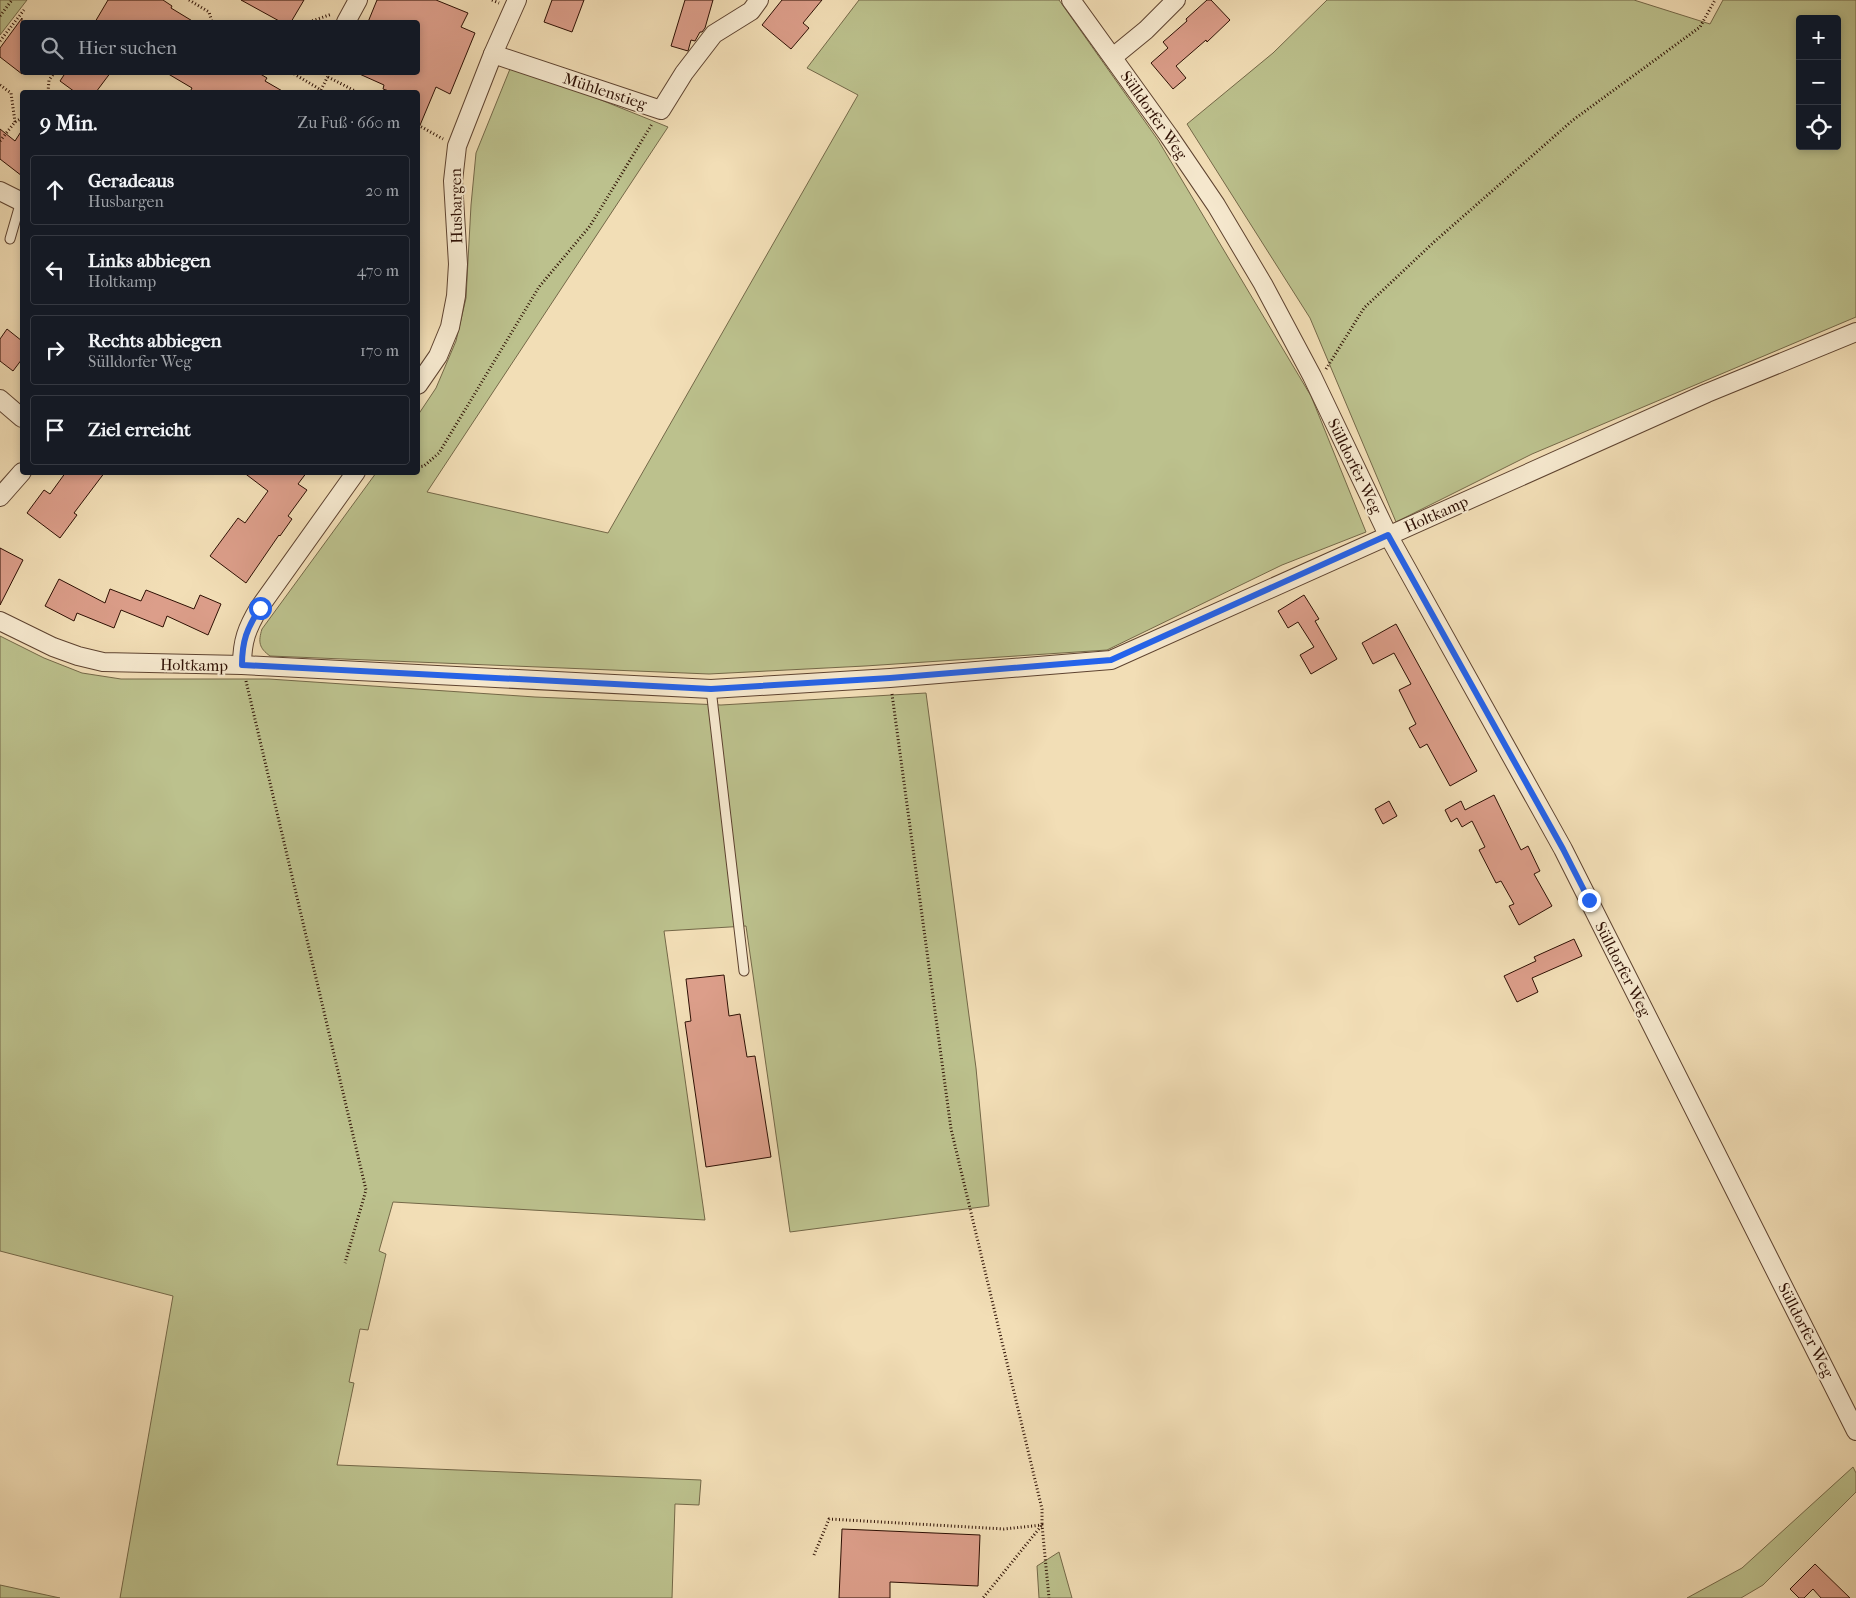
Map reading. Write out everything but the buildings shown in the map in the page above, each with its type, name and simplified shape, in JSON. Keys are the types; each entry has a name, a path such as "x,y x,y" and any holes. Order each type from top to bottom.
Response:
{"street":[{"path":"347,20 358,0"},
{"name":"Husbargen","path":"420,382 438,356 450,327 456,296 458,264 453,181 457,146 493,54 517,0"},
{"name":"Mühlenstieg","path":"493,54 661,110 684,73 714,34 752,11 759,0"},
{"name":"Sülldorfer Weg","path":"1071,0 1113,57 1216,206 1263,284 1312,376 1388,535 1563,849 1856,1430"},
{"path":"1113,57 1146,30 1176,0"},
{"path":"0,190 20,200"},
{"name":"Holtkamp","path":"0,621 53,647 103,662 242,665 711,689 890,678 1111,660 1707,393 1856,332"},
{"path":"0,400 20,416"},
{"path":"0,497 20,474"},
{"path":"242,665 242,648 248,627 354,475"}],"lane":[{"path":"10,239 20,207"},
{"path":"711,689 744,971"}],"path":[{"path":"0,16 12,0"},
{"path":"189,0 209,12 211,20"},
{"path":"1325,371 1364,308 1434,242 1573,120 1700,27 1715,0"},
{"path":"0,8 5,9"},
{"path":"0,41 24,10"},
{"path":"48,90 49,80 53,75"},
{"path":"296,75 321,90 328,77 353,90"},
{"path":"0,85 11,93 15,122"},
{"path":"420,467 439,453 539,287 590,226 661,110"},
{"path":"0,141 15,122 20,119"},
{"path":"420,126 457,146"},
{"path":"242,665 366,1190 345,1263"},
{"path":"890,678 950,1129 1042,1509 1049,1598"},
{"path":"814,1555 829,1519 1004,1529 1042,1525"},
{"path":"983,1598 1042,1525"}],"green space":[{"path":"0,0 27,0 0,35"},
{"path":"859,0 1059,0 1158,140 1311,396 1366,532 1282,565 1107,650 709,674 270,656 266,653 260,644 262,629 375,475 420,475 420,412 436,388 456,341 466,298 476,153 512,64 668,127 427,492 608,533 858,95 807,68"},
{"path":"1327,0 1634,0 1710,24 1723,0 1856,0 1856,317 1532,454 1396,522 1310,318 1187,124 1273,53"},
{"path":"0,636 44,658 82,673 121,679 269,679 535,697 721,705 926,693 976,1068 989,1206 790,1232 746,926 664,931 705,1220 393,1202 379,1251 386,1254 368,1330 360,1329 349,1382 354,1383 337,1465 701,1480 699,1505 675,1504 672,1598 120,1598 173,1296 0,1251"},
{"path":"1853,1467 1856,1473 1856,1492 1763,1585 1741,1598 1687,1598 1742,1568"},
{"path":"1059,1552 1072,1598 1039,1598 1037,1566"},
{"path":"0,1585 60,1598 0,1598"}],"route":[{"path":"260,608 248,627 242,648 242,665 486,679 711,689 890,678 1111,660 1388,535 1563,849 1589,900"}]}
